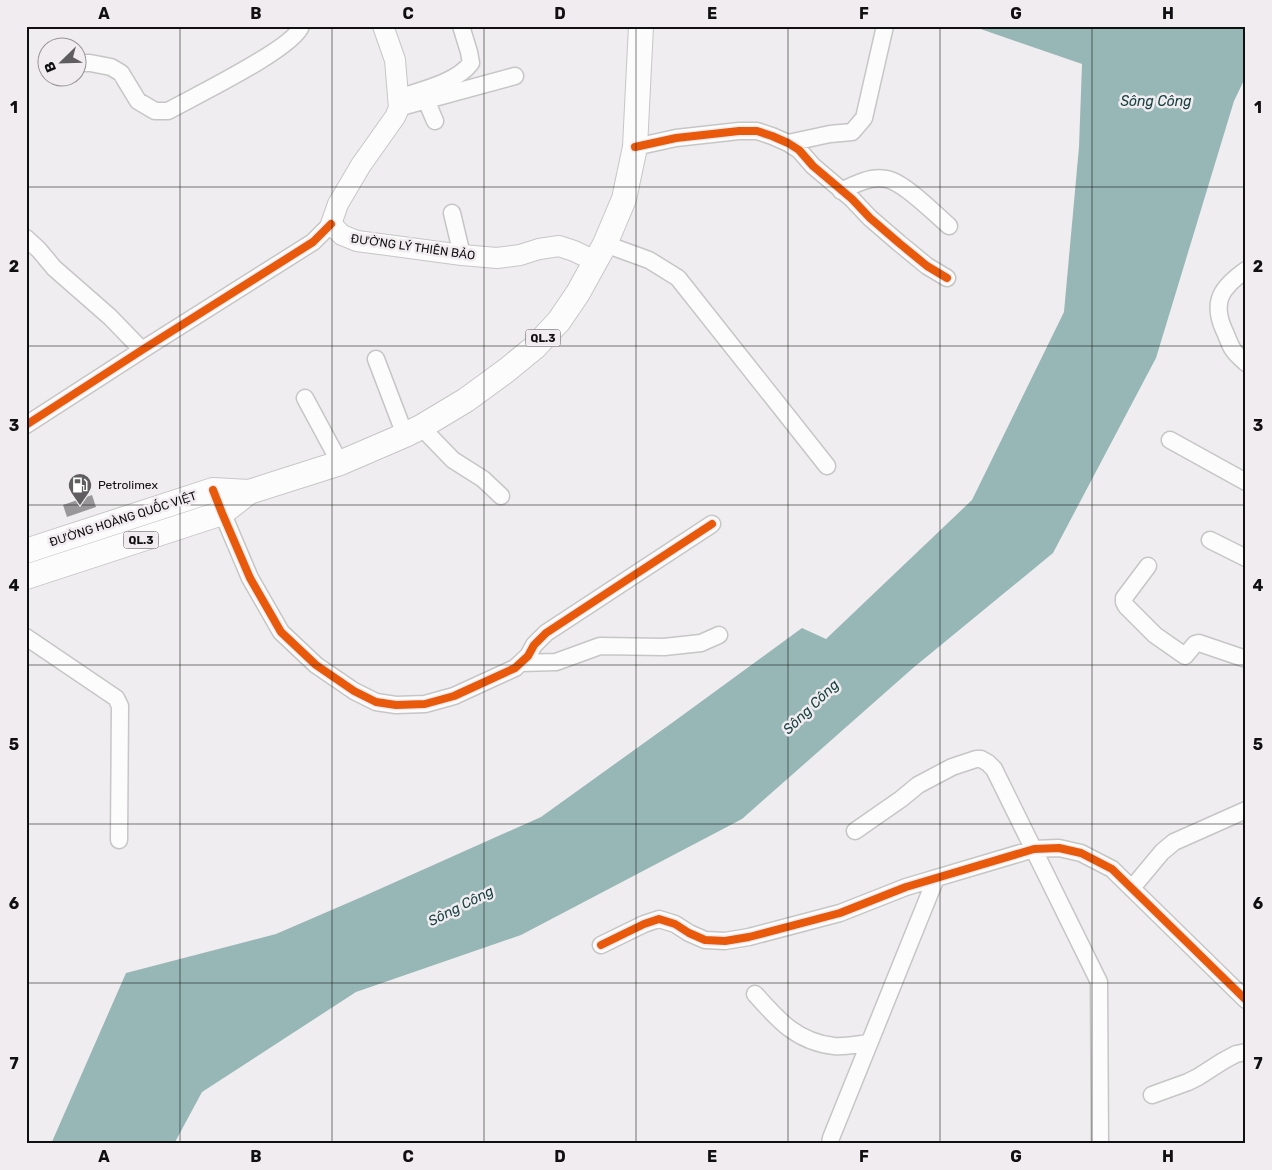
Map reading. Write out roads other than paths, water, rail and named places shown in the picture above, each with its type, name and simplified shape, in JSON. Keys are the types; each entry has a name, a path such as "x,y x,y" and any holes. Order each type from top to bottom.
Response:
{"highway":[{"name":"ĐƯỜNG HOÀNG QUỐC VIỆT","path":"26,577 222,513 250,492 340,463 413,431 466,400 535,347 559,321 578,293 600,252 624,199 636,147 641,26"},
{"name":"ĐƯỜNG HOÀNG QUỐC VIỆT","path":"26,551 213,490 250,492"}],"main road":[{"path":"330,224 338,204 361,165 395,117 399,103 395,60 383,26"},
{"name":"ĐƯỜNG LÝ THIÊN BẢO","path":"330,224 342,235 357,241 462,255 497,258 559,246 574,251 600,252"}],"street":[{"path":"88,63 111,67 121,73 138,100 155,111 168,111 248,68 292,39 300,31 301,26"},
{"path":"399,103 466,70 471,63 461,26"},
{"path":"788,143 830,134 852,132 864,118 885,26"},
{"path":"399,103 426,100 515,76"},
{"path":"426,100 435,120"},
{"path":"636,147 676,138 739,131 757,131 772,136 799,150 813,166 899,243 927,266 947,278"},
{"path":"841,191 872,179 884,178 893,180 949,226"},
{"path":"452,213 462,255"},
{"path":"26,426 313,242 330,224"},
{"path":"26,238 54,268 110,317 142,350"},
{"path":"600,252 648,260 678,278 827,466"},
{"path":"1246,270 1234,278 1224,289 1219,300 1218,311 1221,323 1233,350 1246,363"},
{"path":"376,359 413,431 483,479 501,496"},
{"path":"305,398 340,463"},
{"path":"1170,440 1246,482"},
{"path":"213,490 250,578 281,632 316,665 354,691 376,702 396,705 425,704 454,696 515,668 528,656 534,645 546,632 712,524"},
{"path":"1210,540 1246,558"},
{"path":"1148,566 1124,598 1124,602 1149,630 1185,656 1197,643 1246,659"},
{"path":"520,663 556,662 600,646 664,647 701,643 719,635"},
{"path":"26,637 116,698 120,706 119,840"},
{"path":"854,832 918,785 952,767 981,759 994,769 1099,982 1100,1144"},
{"path":"1132,888 1162,852 1174,842 1246,810"},
{"path":"601,944 659,919 675,924 689,934 705,940 725,941 749,937 840,913 906,887 1034,849 1059,848 1081,853 1112,869 1246,1000"},
{"path":"830,1144 936,878"},
{"path":"755,994 771,1013 790,1030 816,1042 836,1046 869,1043"},
{"path":"1152,1095 1188,1082 1236,1054 1246,1052"}],"water":[{"name":"Sông Công","path":"972,26 1246,26 1246,76 1234,101 1156,358 1053,553 913,668 742,819 521,935 356,992 202,1092 174,1144 51,1144 126,973 276,934 541,817 802,628 826,639 972,500 1064,312 1079,147 1082,64"}],"place":[{"name":"Petrolimex","path":"80,506"}]}
